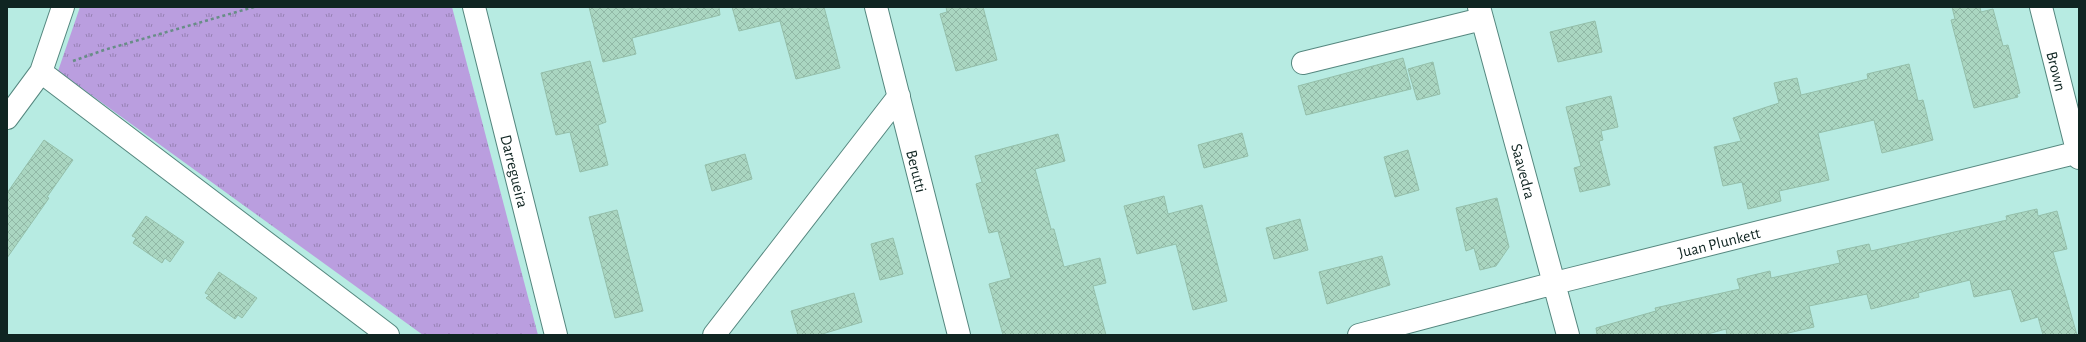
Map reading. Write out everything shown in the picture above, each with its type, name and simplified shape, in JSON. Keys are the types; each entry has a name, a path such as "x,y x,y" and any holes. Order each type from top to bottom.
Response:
{"street":[{"path":"9,113 41,72 64,7"},
{"name":"Darregueira","path":"474,7 556,335"},
{"name":"Berutti","path":"876,7 959,335"},
{"name":"Brown","path":"2041,7 2078,154"},
{"path":"1303,63 1480,13"},
{"name":"Saavedra","path":"1480,13 1568,335"},
{"path":"41,72 388,335"},
{"path":"714,335 898,96"},
{"name":"Juan Plunkett","path":"1359,335 1555,283 2078,154"}],"path":[{"path":"104,50 254,7"}],"green space":[{"path":"80,7 452,7 538,335 423,335 58,71"}],"building":[{"path":"589,7 719,7 720,15 632,38 636,54 603,62"},
{"path":"732,7 824,7 840,68 796,79 780,21 739,31"},
{"path":"946,7 983,7 997,60 956,71 940,14 947,12"},
{"path":"1952,7 1980,7 1981,12 1993,9 2003,46 2008,45 2020,93 2017,94 2018,97 1974,108 1951,20 1955,19"},
{"path":"1595,21 1602,52 1558,62 1550,32"},
{"path":"1403,58 1411,89 1306,115 1298,86"},
{"path":"590,61 606,122 598,125 608,165 580,172 570,132 556,135 541,73"},
{"path":"1433,62 1440,94 1417,100 1408,69"},
{"path":"1909,64 1918,101 1923,100 1933,140 1882,153 1874,120 1818,133 1829,180 1779,191 1781,201 1748,209 1742,182 1723,186 1714,147 1741,141 1733,118 1779,103 1774,83 1797,78 1801,95 1868,79 1867,74"},
{"path":"1611,96 1618,127 1601,131 1603,140 1599,141 1610,185 1580,192 1574,168 1581,166 1566,107"},
{"path":"1242,133 1248,156 1204,168 1198,145"},
{"path":"1058,134 1065,161 1035,169 1051,229 1054,229 1064,267 1100,258 1106,283 1093,286 1106,335 1003,335 989,284 1011,278 998,231 989,233 976,184 982,182 975,156"},
{"path":"44,140 73,160 47,197 49,198 7,258 7,193"},
{"path":"1408,150 1419,190 1395,197 1384,157"},
{"path":"745,154 752,179 712,191 705,165"},
{"path":"1164,196 1168,214 1202,205 1227,301 1193,310 1176,244 1137,254 1124,206"},
{"path":"1497,198 1509,247 1496,266 1480,270 1474,248 1466,251 1456,208"},
{"path":"2037,209 2038,216 2057,211 2067,249 2053,252 2077,335 2043,335 2038,317 2021,322 2011,289 1974,297 1970,280 1918,293 1919,297 1871,309 1867,294 1809,306 1814,327 1780,335 1727,335 1726,329 1704,335 1597,335 1596,328 1656,311 1655,308 1740,289 1737,279 1770,271 1771,278 1840,263 1837,251 1869,244 1871,251 2007,220 2006,216"},
{"path":"617,210 643,311 615,318 589,217"},
{"path":"146,216 184,242 170,262 165,258 162,263 133,243 136,238 132,236"},
{"path":"1300,219 1308,250 1274,259 1266,228"},
{"path":"893,238 903,274 880,280 871,244"},
{"path":"1382,256 1390,285 1327,304 1319,272"},
{"path":"219,272 257,298 242,318 238,315 235,319 206,298 209,295 205,293"},
{"path":"854,293 862,322 819,335 798,335 791,311"}]}
